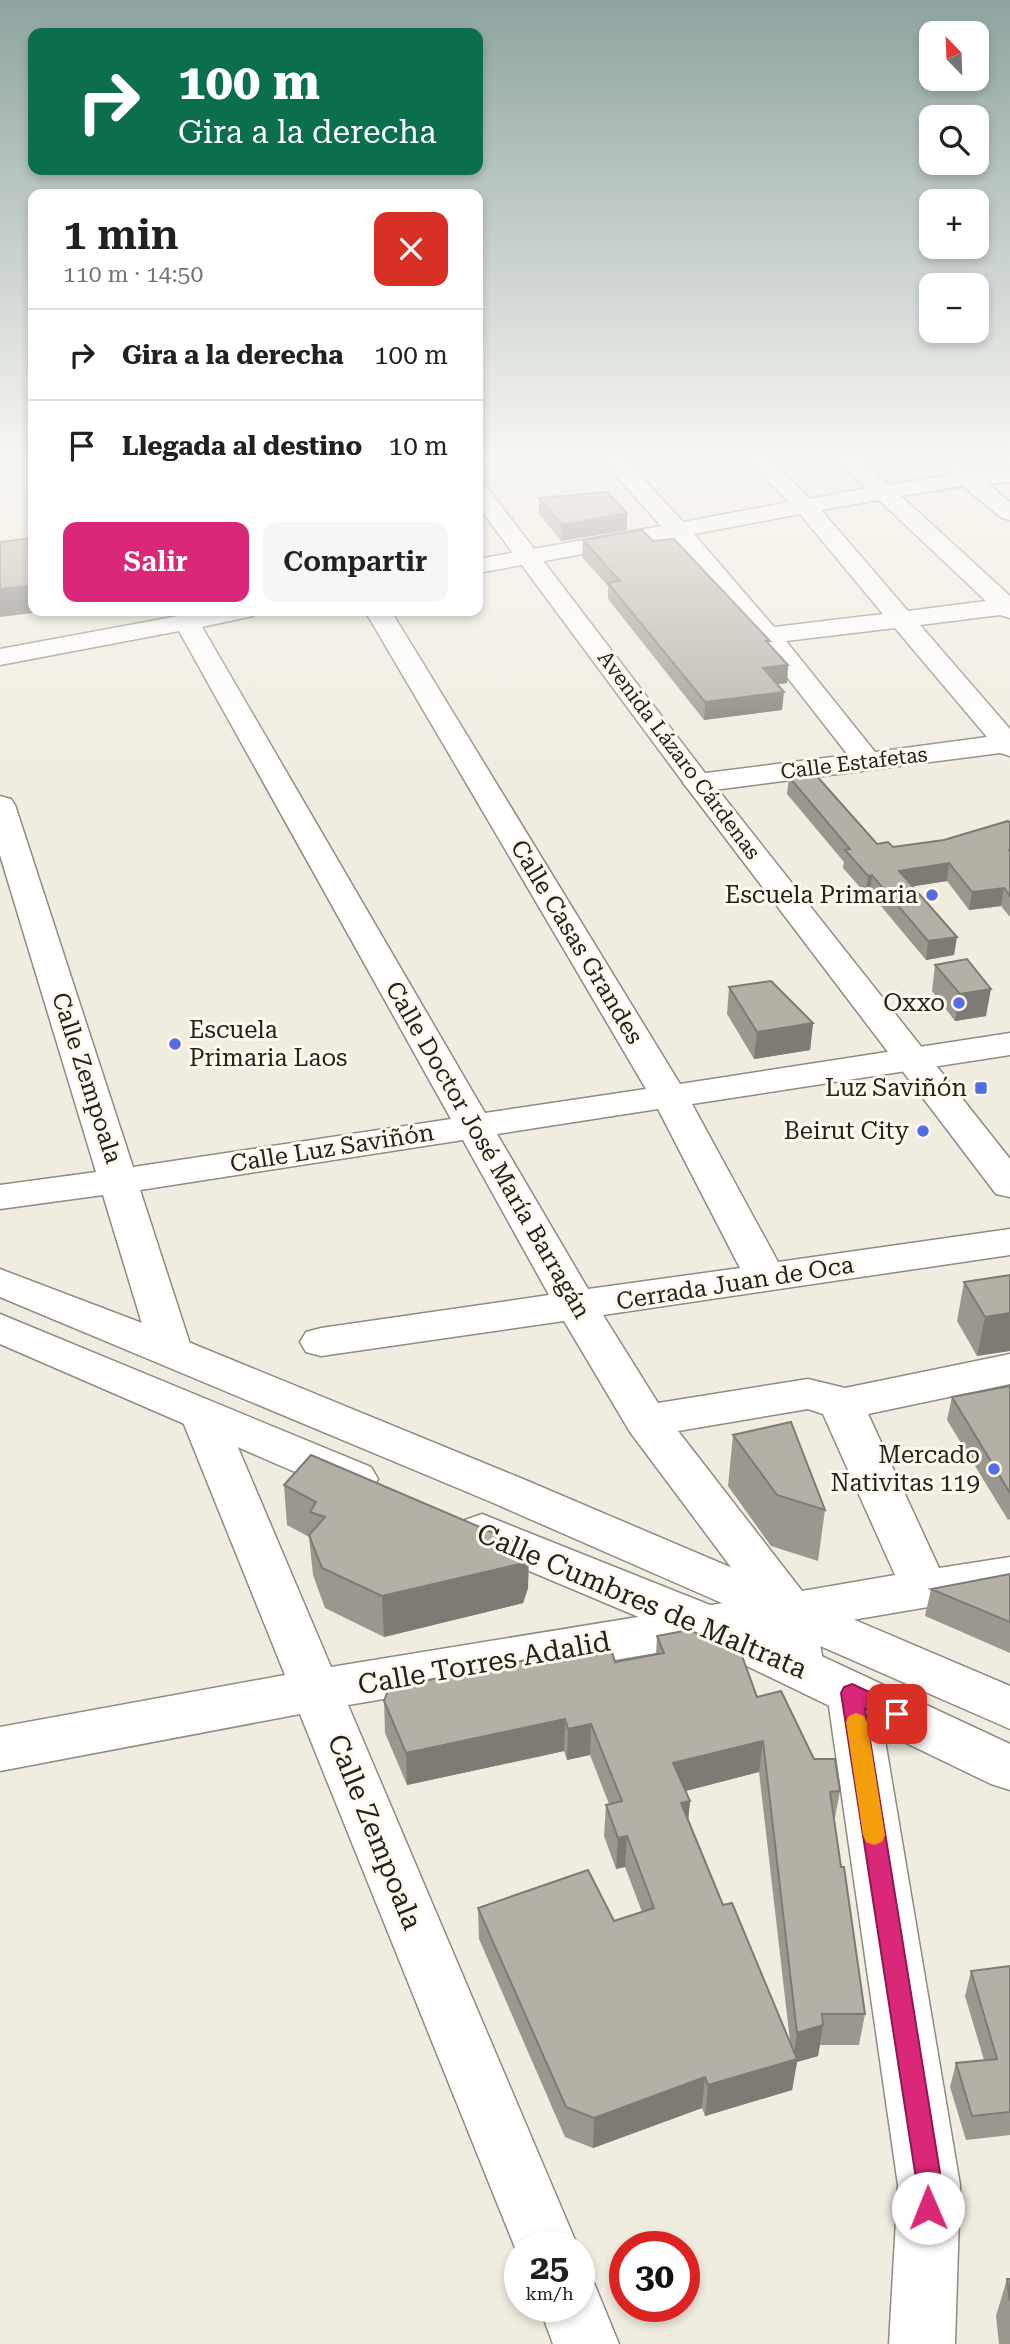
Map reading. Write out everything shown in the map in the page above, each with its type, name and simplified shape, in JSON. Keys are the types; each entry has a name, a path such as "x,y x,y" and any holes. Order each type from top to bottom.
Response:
{"street":[{"name":"Avenida Lázaro Cárdenas","path":"538,568 698,783 1010,1185"},
{"path":"713,568 770,635 867,761"},
{"path":"859,568 1009,745"},
{"path":"967,568 1009,607"},
{"path":"770,635 1009,607"},
{"path":"0,657 218,616"},
{"name":"Calle Casas Grandes","path":"381,616 669,1096 766,1279"},
{"name":"Calle Doctor José María Barragán","path":"187,622 474,1126 646,1421 790,1611 799,1667"},
{"name":"Calle Estafetas","path":"698,783 1009,745"},
{"name":"Calle Zempoala","path":"0,806 171,1350"},
{"name":"Calle Luz Saviñón","path":"0,1197 120,1181 1010,1044"},
{"name":"Cerrada Juan de Oca","path":"321,1342 578,1307 1010,1242"},
{"name":"Calle Cumbres de Maltrata","path":"0,1282 171,1350 790,1611 1010,1708"},
{"path":"0,1328 203,1417 393,1495"},
{"path":"646,1421 808,1394 826,1397 841,1404 1010,1369"},
{"path":"841,1404 925,1590"},
{"name":"Calle Zempoala","path":"203,1417 539,2231"},
{"name":"Calle Cumbres de Maltrata","path":"443,1516 708,1625 1010,1769"},
{"name":"Calle Torres Adalid","path":"0,1749 317,1690 1010,1575"},
{"path":"852,1693 929,2185 922,2344"},
{"path":"577,2322 586,2344"}],"building":[{"path":"0,568 28,568 28,586 0,589"},
{"path":"609,568 702,568 770,641 766,641 788,665 763,668 784,692 705,702 608,583 620,581"},
{"path":"814,773 877,844 888,842 893,847 944,840 1008,821 1010,896 1004,888 972,892 949,863 899,871 957,937 928,941 872,875 868,876 845,850 850,849 789,777"},
{"path":"967,959 991,989 960,994 935,965"},
{"path":"771,981 813,1023 757,1032 729,987"},
{"path":"1010,1275 1010,1313 985,1317 964,1282"},
{"path":"1010,1386 1010,1493 952,1397"},
{"path":"791,1422 825,1510 777,1495 733,1435"},
{"path":"311,1455 529,1548 524,1563 382,1596 322,1568 309,1535 325,1517 310,1512 316,1502 284,1485"},
{"path":"1010,1574 1010,1622 931,1589"},
{"path":"689,1630 741,1653 757,1697 781,1691 814,1759 835,1759 840,1791 830,1792 841,1867 844,1867 865,2014 822,2014 823,2025 797,2033 763,1741 673,1763 690,1801 681,1803 723,1905 732,1903 797,2059 708,2085 705,2077 594,2118 566,2107 478,1908 588,1870 614,1921 654,1908 627,1836 618,1838 606,1805 622,1801 591,1724 568,1729 565,1719 406,1753 384,1701 389,1688 546,1656 548,1662 611,1649 615,1662 664,1653 657,1636"},
{"path":"1010,1966 1010,2112 972,2116 956,2063 997,2059 971,1971"},
{"path":"1007,2279 1010,2279 1010,2301"}],"slow traffic":[{"path":"856,1722 874,1835"}],"place":[{"name":"Escuela Primaria","path":"932,895"},
{"name":"Oxxo","path":"959,1003"},
{"name":"Escuela Primaria Laos","path":"175,1044"},
{"name":"Luz Saviñón","path":"981,1088"},
{"name":"Beirut City","path":"923,1131"},
{"name":"Mercado Nativitas 119","path":"994,1469"}],"route":[{"path":"897,1714 852,1693 929,2185 928,2208"}]}
